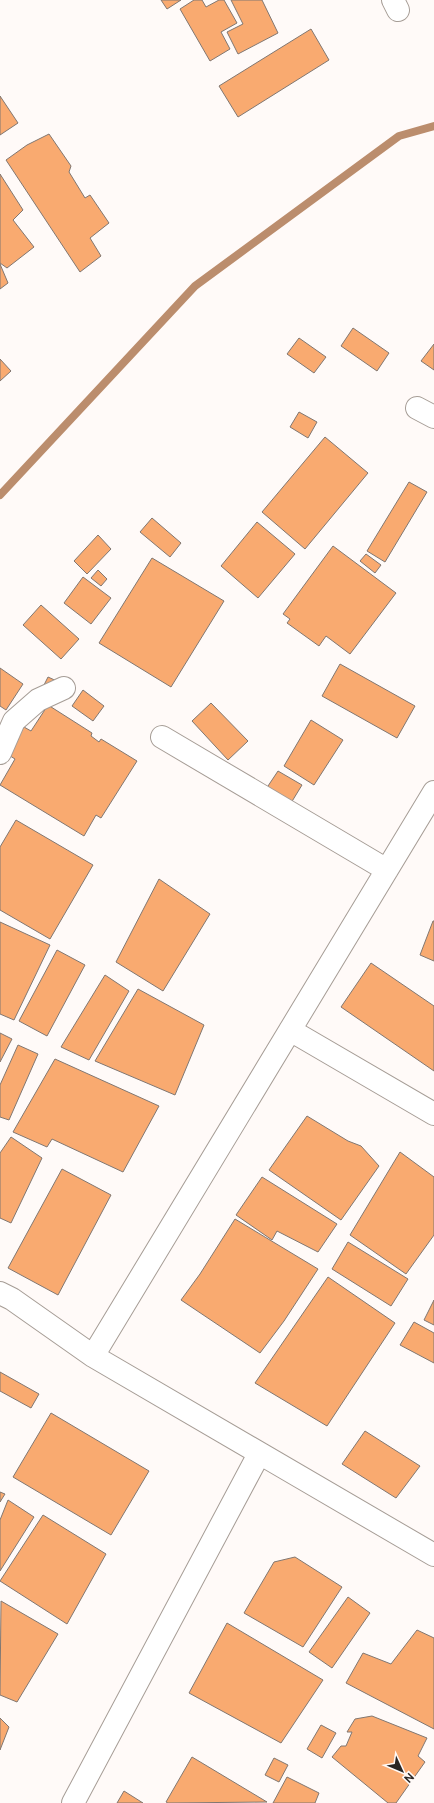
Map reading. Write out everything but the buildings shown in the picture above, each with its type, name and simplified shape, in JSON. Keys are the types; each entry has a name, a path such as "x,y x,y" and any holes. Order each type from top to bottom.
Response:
{"street":[{"path":"0,753 14,721 38,700 64,688"},
{"path":"162,737 387,870"},
{"path":"93,1356 434,792"},
{"path":"290,1030 434,1114"},
{"path":"0,1292 93,1356 434,1555"},
{"path":"73,1803 260,1454"}],"waterway":[{"path":"0,495 195,286 399,136 434,126"}]}
